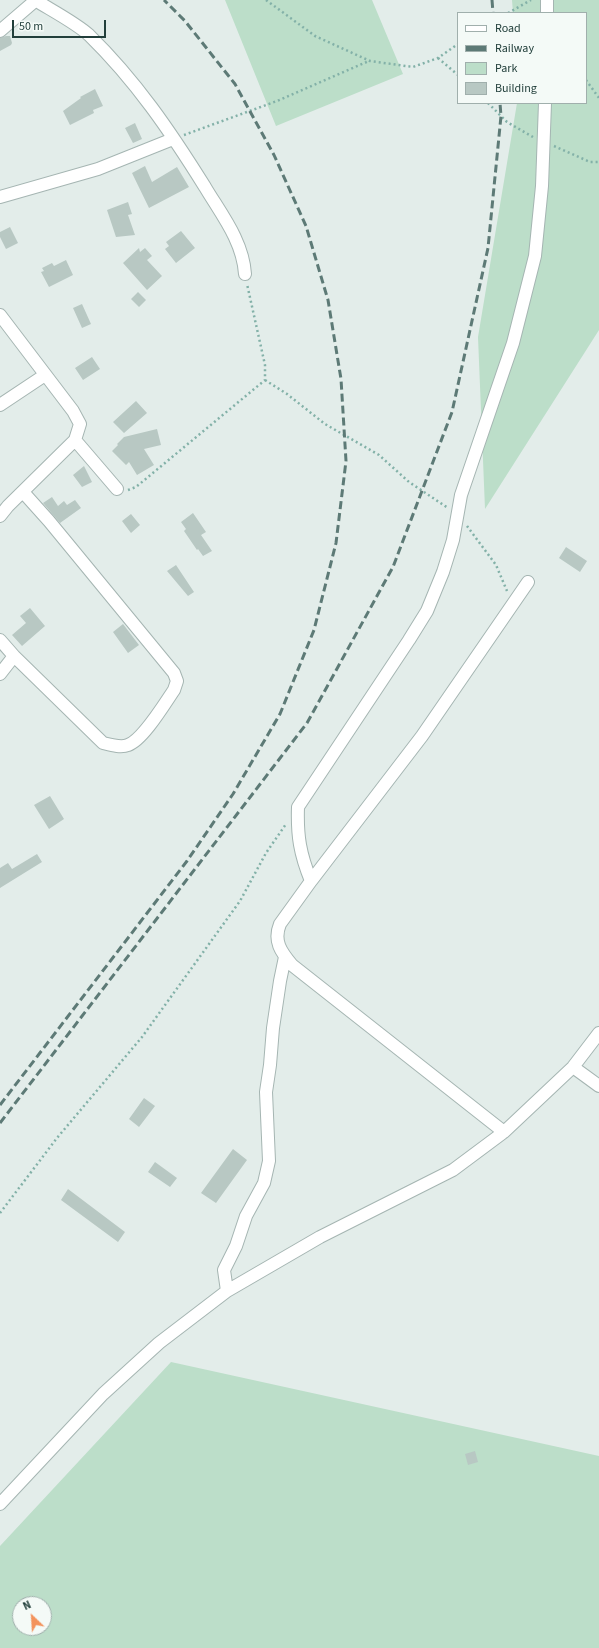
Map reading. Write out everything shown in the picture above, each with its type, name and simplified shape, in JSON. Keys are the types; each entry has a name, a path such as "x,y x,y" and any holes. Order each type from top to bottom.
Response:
{"street":[{"path":"0,31 36,0 87,34 129,76 156,111 231,229 242,254 245,274"},
{"path":"547,0 547,12"},
{"path":"311,881 302,860 297,831 298,807 427,611 454,540 461,495 513,343 535,256 542,186 545,104"},
{"path":"0,198 98,169 173,139"},
{"path":"0,315 73,411 80,424 75,440 0,516"},
{"path":"0,405 45,375"},
{"path":"75,440 116,489"},
{"path":"0,640 14,656 103,743 117,746 129,745 142,736 174,690 177,682 174,673 49,521 23,492"},
{"path":"504,1132 292,965 285,957 277,939 277,932 280,924 311,881 422,736 528,582"},
{"path":"0,674 14,656"},
{"path":"227,1292 224,1270 236,1246 246,1216 264,1183 269,1161 266,1092 273,1028 285,957"},
{"path":"0,1504 102,1394 159,1343 227,1292 320,1237 453,1170 504,1132 573,1067 599,1033"},
{"path":"573,1067 599,1086"}],"path":[{"path":"266,0 315,36 370,61 414,67 438,58 457,45"},
{"path":"510,12 531,0"},
{"path":"438,58 457,75"},
{"path":"173,139 263,106 370,61"},
{"path":"587,81 599,98"},
{"path":"116,489 125,492 136,487 265,380 266,364 245,274"},
{"path":"265,380 287,394 325,424 379,455 409,482 442,505 458,513 496,565 508,594 511,606"},
{"path":"0,1213 57,1138 142,1037 189,973 240,901 266,853 298,807"}],"green space":[{"path":"225,0 372,0 403,74 276,126"},
{"path":"512,0 599,0 599,330 485,509 478,337 517,104 587,104 587,12 513,12"},
{"path":"171,1362 599,1456 599,1648 0,1648 0,1546"}],"building":[{"path":"10,36 12,43 0,51 0,38"},
{"path":"95,89 103,106 93,110 94,113 70,125 63,111 81,98 80,97"},
{"path":"135,123 142,139 133,143 125,128"},
{"path":"145,166 152,182 177,167 189,187 149,208 132,173"},
{"path":"128,202 132,214 128,215 135,235 116,237 107,210"},
{"path":"10,227 18,243 6,249 0,237 0,232"},
{"path":"181,231 195,248 176,263 165,249 169,246 166,242"},
{"path":"139,248 140,252 145,248 152,256 147,260 162,276 147,290 123,263"},
{"path":"66,260 73,275 49,287 41,272 44,271 42,268 52,263 54,266"},
{"path":"138,292 146,300 139,307 131,299"},
{"path":"82,304 91,324 82,328 73,308"},
{"path":"92,357 100,369 83,380 75,368"},
{"path":"136,401 147,413 124,433 113,422"},
{"path":"157,429 161,445 144,449 154,465 137,475 129,462 126,465 112,451 124,437"},
{"path":"84,466 92,482 82,487 73,475"},
{"path":"52,497 58,506 64,501 67,505 75,500 81,508 60,523 43,503"},
{"path":"193,513 206,532 201,535 212,551 203,556 184,531 186,529 181,522"},
{"path":"131,514 140,525 131,533 122,521"},
{"path":"566,547 587,561 580,572 559,558"},
{"path":"176,565 194,592 188,596 167,571"},
{"path":"30,608 45,626 22,646 12,635 26,623 20,616"},
{"path":"123,624 139,645 128,653 113,632"},
{"path":"50,796 64,819 49,829 34,805"},
{"path":"37,854 42,862 0,888 0,868 8,863 12,869"},
{"path":"144,1098 155,1106 139,1127 129,1119"},
{"path":"233,1149 247,1160 216,1203 201,1193"},
{"path":"155,1162 177,1178 170,1187 148,1172"},
{"path":"68,1189 125,1232 118,1242 61,1200"},
{"path":"475,1451 478,1462 468,1465 465,1454"}],"railway":[{"path":"0,1105 187,861 233,794 280,714 314,630 336,543 346,461 341,379 328,300 306,226 274,155 235,84 185,21 164,0"},
{"path":"492,0 493,12"},
{"path":"0,1123 307,723 393,567 452,412 488,248 501,116 500,104"}]}
